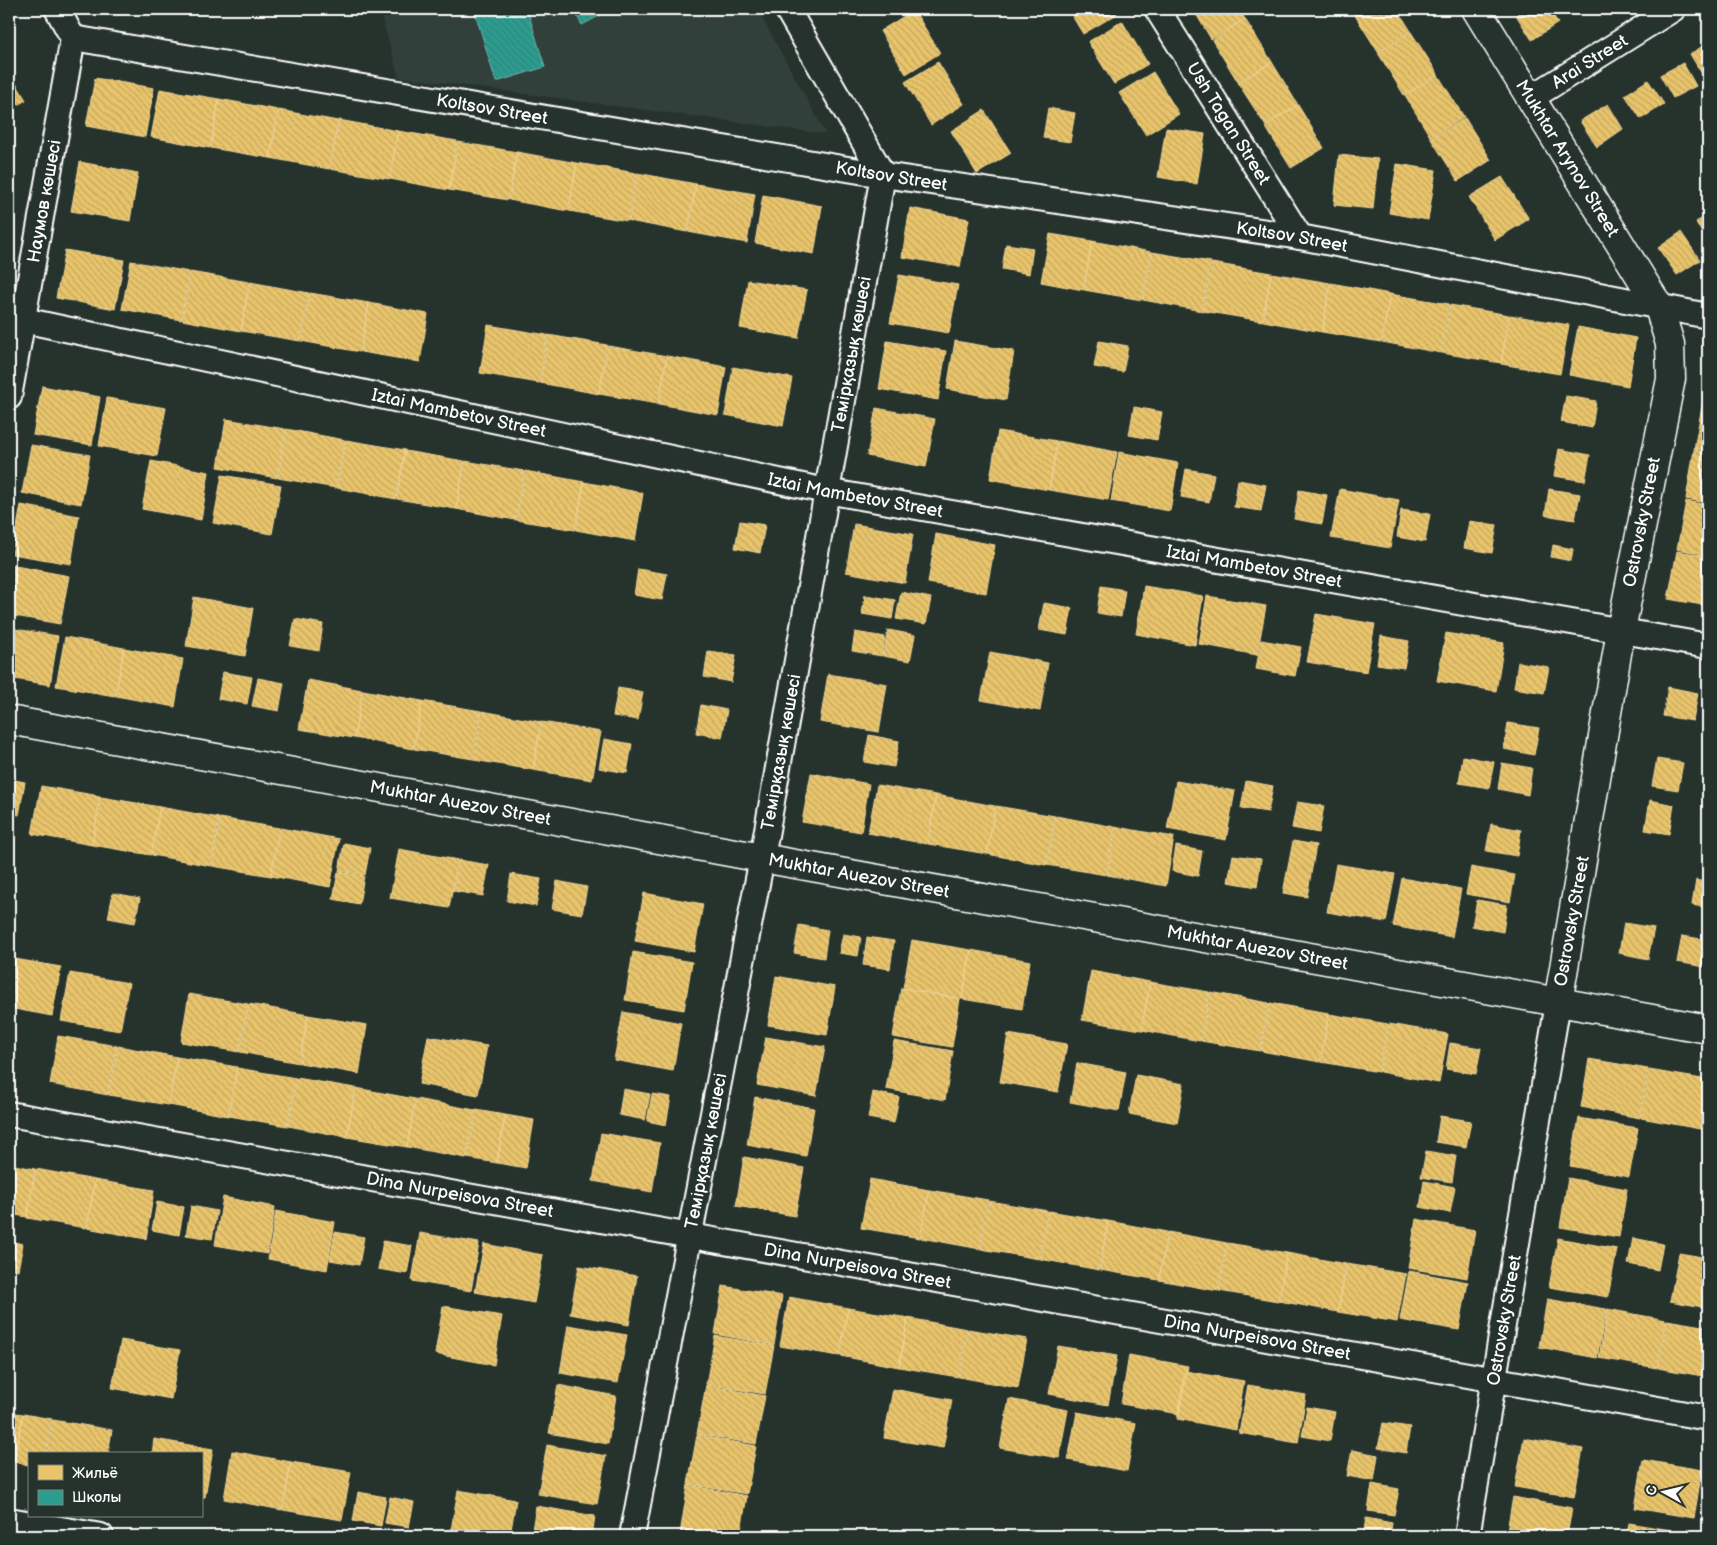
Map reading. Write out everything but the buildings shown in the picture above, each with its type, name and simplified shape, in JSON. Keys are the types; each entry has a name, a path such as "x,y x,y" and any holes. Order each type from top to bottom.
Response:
{"street":[{"path":"57,9 73,38"},
{"path":"787,9 883,174"},
{"name":"Ush Tagan Street","path":"1157,9 1300,237"},
{"name":"Mukhtar Arynov Street","path":"1476,9 1660,307"},
{"name":"Arai Street","path":"1531,98 1673,9"},
{"name":"Koltsov Street","path":"73,38 883,174 1300,237 1708,316"},
{"name":"Наумов көшесі","path":"9,397 15,318 73,38"},
{"name":"Темірқазық көшесі","path":"632,1536 762,858 883,174"},
{"name":"Ostrovsky Street","path":"1467,1536 1620,630 1671,378 1670,344 1660,307"},
{"name":"Iztai Mambetov Street","path":"15,318 826,491 1708,646"},
{"name":"Mukhtar Auezov Street","path":"9,720 1708,1029"},
{"name":"Dina Nurpeisova Street","path":"9,1114 1708,1418"},
{"path":"9,1520 101,1536"}],"shaded area":[{"path":"379,9 757,9 826,134 399,77"}]}
